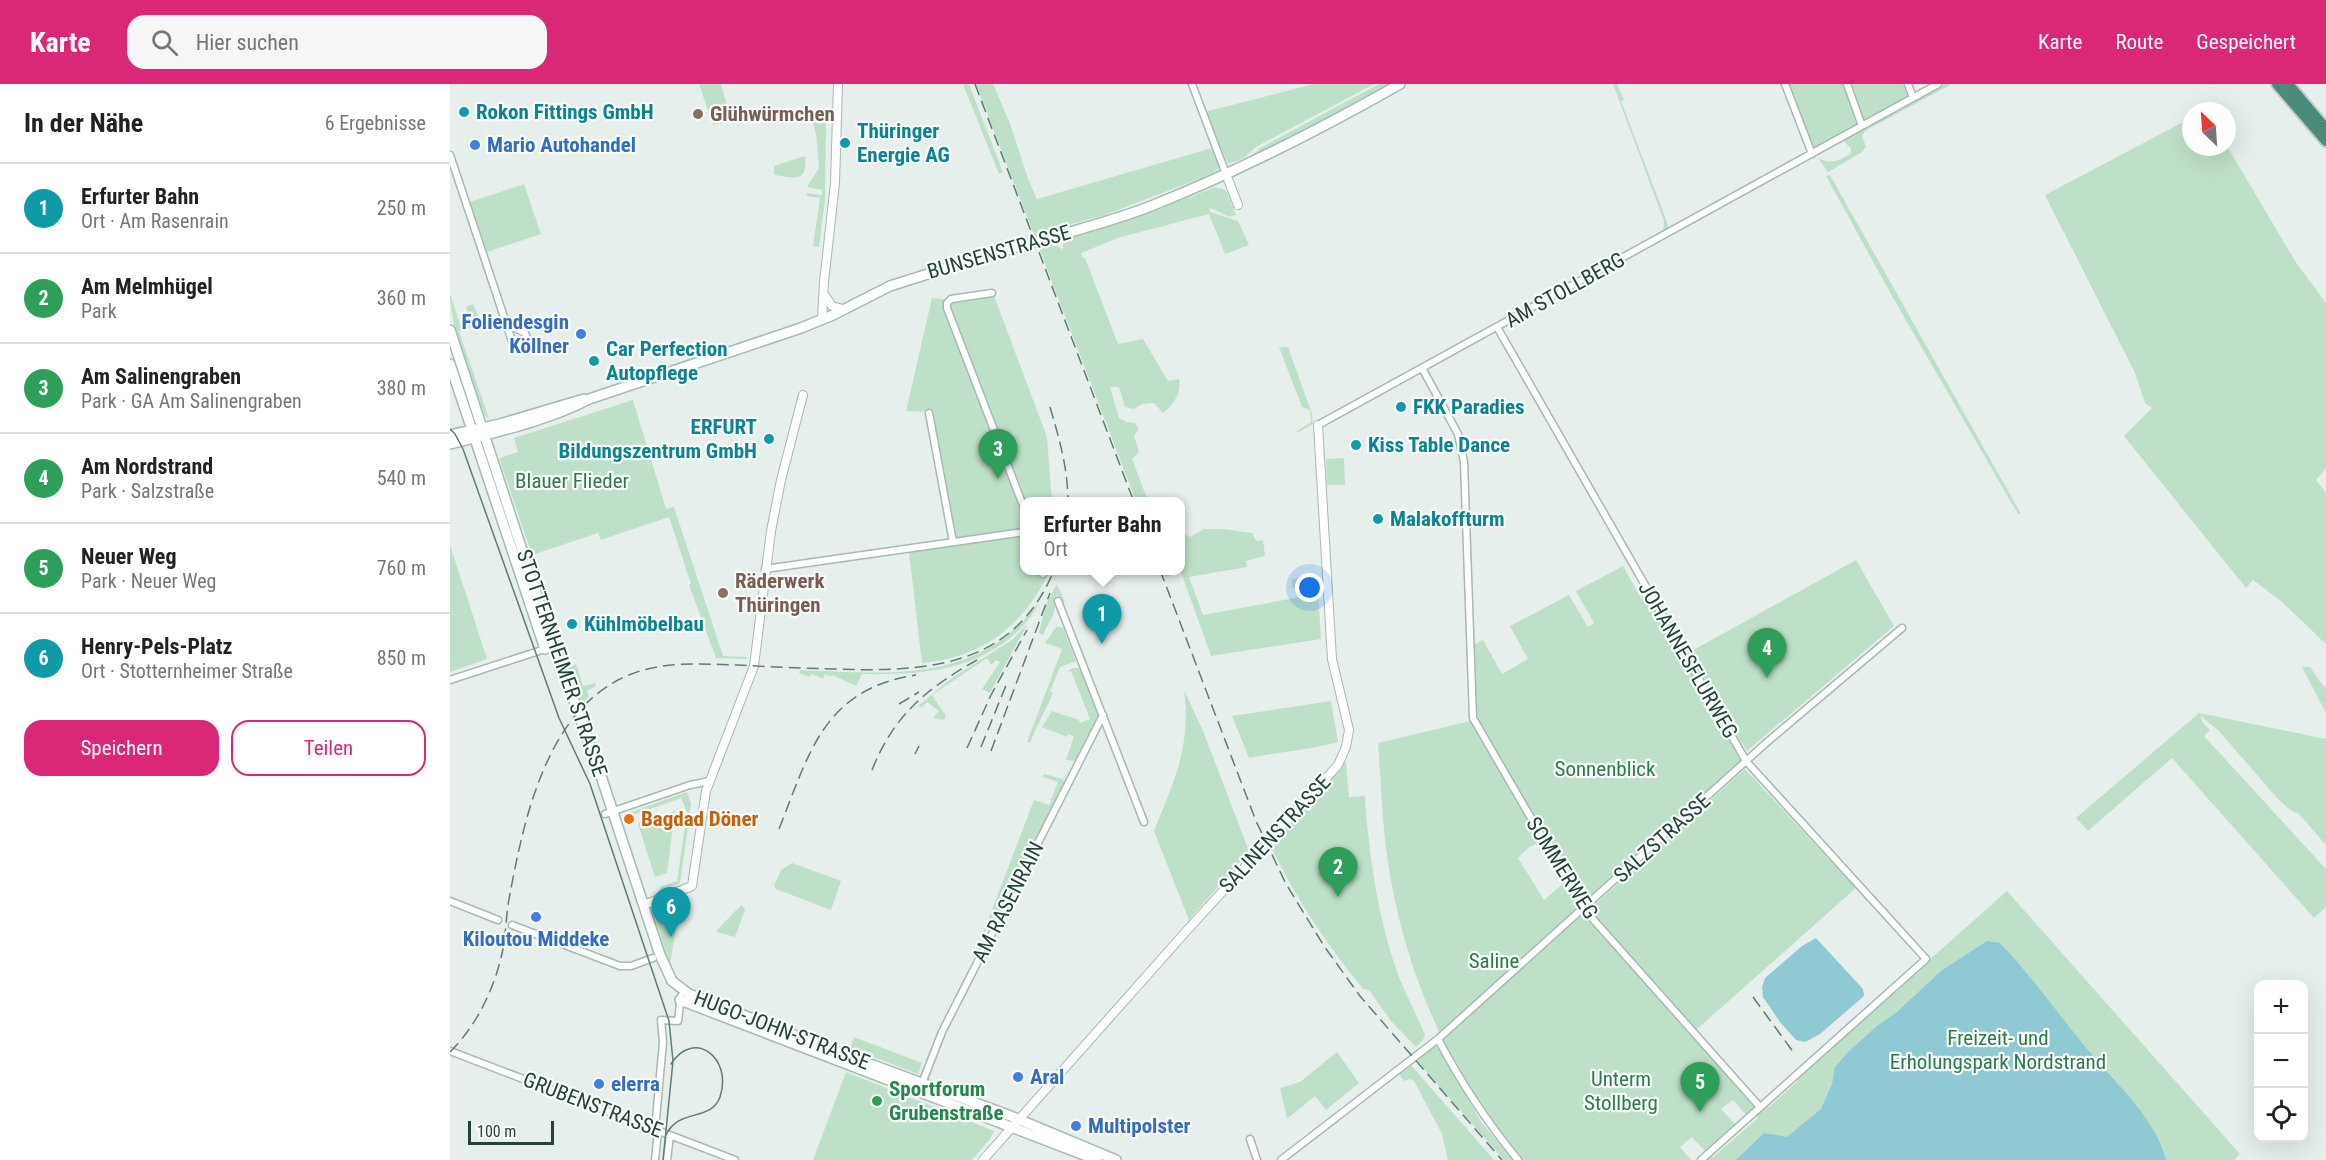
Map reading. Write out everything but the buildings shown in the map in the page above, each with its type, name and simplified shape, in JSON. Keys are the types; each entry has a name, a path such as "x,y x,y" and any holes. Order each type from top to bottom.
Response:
{"highway":[{"path":"2277,84 2326,141"},
{"path":"2288,84 2326,129"}],"main road":[{"name":"BUNSENSTRASSE","path":"479,432 573,407 589,399 822,320 890,286 926,273 1149,207 1315,132 1400,84"},
{"name":"STOTTERNHEIMER STRASSE","path":"450,330 545,649"},
{"name":"STOTTERNHEIMER STRASSE","path":"450,364 479,432 554,644 609,812 667,972 681,996"},
{"path":"450,435 479,432"},
{"path":"450,444 479,432"},
{"name":"HUGO-JOHN-STRASSE","path":"681,996 920,1088 1011,1128 1096,1160"},
{"name":"HUGO-JOHN-STRASSE","path":"920,1088 1018,1119 1116,1160"}],"street":[{"path":"822,320 835,183 838,84"},
{"path":"1192,84 1238,205"},
{"path":"1785,84 1812,154"},
{"path":"1847,84 1862,126"},
{"path":"1908,84 1913,98"},
{"name":"AM STOLLBERG","path":"1318,425 1938,84"},
{"path":"450,155 507,324"},
{"path":"823,293 832,306 843,309"},
{"path":"992,293 951,299 947,303 947,308 1020,498"},
{"name":"JOHANNESFLURWEG","path":"1497,327 1746,761 1926,959 1760,1107"},
{"name":"SOMMERWEG","path":"1422,368 1458,434 1464,462 1473,718 1583,908 1760,1107"},
{"path":"644,904 692,886 701,818 710,781 754,666 765,569 782,480 803,395"},
{"path":"929,413 953,542"},
{"name":"SALINENSTRASSE","path":"983,1160 1268,840 1338,765 1346,747 1349,730 1332,659 1318,425"},
{"path":"765,569 1020,533"},
{"path":"1058,601 1144,822"},
{"name":"SALZSTRASSE","path":"1281,1160 1437,1039 1746,761 1902,628"},
{"path":"450,680 554,644"},
{"name":"AM RASENRAIN","path":"920,1088 942,1032 1103,715"},
{"path":"609,812 690,785 710,781"},
{"path":"450,901 498,920"},
{"path":"512,925 613,965 631,966 652,958"},
{"path":"655,1160 663,1042 661,1020 678,1021 681,996"},
{"path":"1437,1039 1489,1125 1518,1160"},
{"name":"GRUBENSTRASSE","path":"450,1051 735,1160"},
{"path":"1701,1160 1760,1107"},
{"path":"667,1160 670,1135"},
{"path":"1250,1139 1257,1160"}],"green space":[{"path":"699,84 721,84 729,112 735,111 737,118 713,125"},
{"path":"963,84 969,84 1003,172 999,174"},
{"path":"976,84 993,84 1037,199 1212,148 1219,168 1212,174 1105,215 1046,231 1053,246 1058,246 1062,250 1064,242 1062,239 1157,210 1215,187 1225,190 1228,194 1236,215 1230,217 1210,208 1210,212 1238,221 1249,245 1225,254 1209,214 1121,237 1081,253 1085,258 1118,344 1143,339 1168,381 1179,379 1176,398 1163,413 1154,403 1142,404 1134,409 1125,407 1119,387 1110,387 1119,418 1135,423 1139,429 1134,436 1139,452 1132,459 1146,497 1134,497"},
{"path":"1314,84 1374,84 1256,147 1244,158 1228,164 1205,112"},
{"path":"1379,84 1389,84 1247,161 1260,148"},
{"path":"1613,84 1617,84 1624,100 1621,101 1667,222 1669,230 1663,234 1664,221"},
{"path":"1788,84 1844,84 1858,122 1857,125 1816,147 1811,146"},
{"path":"1849,84 1906,84 1909,93 1908,98 1866,121 1863,119"},
{"path":"1942,84 1952,84 1865,131 1862,136 1866,147 1862,152 1828,172 1818,158 1830,161 1847,156 1851,153 1851,149 1842,139"},
{"path":"826,120 825,199 819,247 813,246 820,198 807,196 807,193 822,195 822,190 807,187 819,168 813,123"},
{"path":"2182,123 2182,156 2233,156 2295,261 2326,303 2326,468 2316,480 2326,493 2326,644 2282,602 2253,580 2246,588 2124,436 2152,408 2145,403 2135,373 2045,195"},
{"path":"805,156 806,165 802,175 793,177 774,175 774,166"},
{"path":"1830,175 2021,514 2018,514 1892,296 1826,176"},
{"path":"524,184 541,234 487,252 470,202"},
{"path":"450,293 460,324 470,321 466,307 473,304 479,317 479,323 498,316 497,310 499,317 459,331 489,419 485,416 458,339"},
{"path":"994,296 1047,437 1052,497 1020,497 1020,575 1048,575 1027,607 1000,635 965,654 922,663 909,552 957,544 932,412 906,411 932,298 950,302"},
{"path":"1279,347 1288,347 1312,414 1313,424 1297,433 1311,422 1310,410 1302,407"},
{"name":"Blauer Flieder","path":"633,400 666,509 674,507 723,656 747,657 747,659 716,658 689,585 691,584 669,517 601,540 598,533 532,555 499,458 518,452 514,438"},
{"path":"1344,458 1345,485 1327,485 1326,459"},
{"path":"1204,529 1223,529 1252,533 1256,541 1263,540 1265,556 1246,561 1247,567 1189,577 1203,615 1300,597 1309,587 1292,588 1292,579 1317,576 1321,639 1211,656 1182,575 1185,575 1185,534 1190,537"},
{"path":"450,545 487,659 450,672"},
{"path":"1856,560 1894,626 1747,751 1716,704 1688,653"},
{"name":"Sonnenblick","path":"1623,566 1641,598 1647,594 1741,757 1741,763 1584,901 1580,899 1479,722 1476,710 1475,644 1483,640 1502,674 1528,659 1510,626 1569,595 1588,627 1594,623 1576,591"},
{"path":"1057,584 1065,602 1058,595 1055,597 1054,612 1043,635 1039,633 1046,604"},
{"path":"1039,602 1018,631 1001,645 964,663 924,672 862,674 856,686 832,675 831,677 825,674 823,679 811,674 809,677 799,673 800,670 900,672 961,661 989,648 1015,629"},
{"path":"1028,623 990,693 982,689 1000,662 996,660 991,665 987,658 932,695 946,716 944,720 933,718 939,711 927,702 922,707 918,706 952,678 1012,640"},
{"path":"1057,626 1063,628 1076,661 1060,667 1050,691 1053,693 1030,743 1027,742 1062,649 1045,643"},
{"path":"565,646 572,665 576,664 583,686 595,683 596,686 587,691 589,697 580,705 562,649"},
{"path":"2302,667 2310,667 2324,687 2326,686 2326,713"},
{"path":"1073,668 1079,668 1084,674 1099,713 1075,761 1066,760 1074,736 1068,734 1067,737 1042,727 1052,711 1079,720 1080,723 1090,719 1071,671 1067,672"},
{"path":"1184,690 1203,731 1249,851 1189,920 1154,831 1180,762 1186,711"},
{"path":"1331,701 1338,742 1249,758 1232,716"},
{"path":"2199,713 2326,739 2326,845 2299,814 2290,810 2277,798 2219,731 2200,715 2203,723 2210,730 2204,736 2326,869 2326,907 2314,918 2172,758 2088,831 2076,818"},
{"path":"1471,721 1541,841 1528,848 1518,858 1544,900 1564,883 1574,901 1753,1104 1753,1109 1747,1116 1733,1100 1721,1109 1736,1125 1706,1152 1692,1137 1680,1147 1691,1160 1522,1160 1472,1092 1451,1055 1417,979 1394,898 1385,842 1378,743"},
{"path":"1346,762 1349,797 1365,796 1369,842 1385,933 1402,984 1425,1035 1416,1047 1391,1021 1369,990 1363,989 1336,955 1301,902 1270,845"},
{"path":"1070,766 1063,781 1065,783 998,915 994,914 978,946 1034,800 1049,805 1058,782 1043,777 1044,774 1063,779"},
{"path":"1745,769 1856,888 1696,1030 1592,912 1592,907"},
{"path":"687,792 691,804 680,883 661,890 660,887 677,881 687,812 681,798 627,817 626,814"},
{"path":"675,811 667,873 655,877 638,824"},
{"path":"792,863 841,881 831,910 776,889 774,886 781,870"},
{"name":"Freizeit- und Erholungspark Nordstrand","path":"2007,891 2240,1154 2234,1160 1704,1160 1710,1154 1713,1157 1758,1118 1755,1114 1766,1105 1769,1107 1798,1081 1796,1078"},
{"path":"742,905 745,910 735,937 716,932 731,915"},
{"path":"659,906 677,921 670,966 654,915"},
{"path":"854,1037 922,1063 918,1074 850,1048"},
{"path":"1432,1047 1441,1051 1482,1123 1513,1160 1504,1160 1417,1061"},
{"path":"1337,1052 1359,1083 1326,1110 1315,1096 1287,1119 1280,1088 1300,1082"},
{"path":"1411,1065 1494,1160 1448,1160 1442,1134 1414,1081 1410,1079 1404,1081 1399,1074"},
{"name":"Sportforum Grubenstraße","path":"846,1072 994,1131 972,1160 813,1160"}],"water":[{"path":"1816,938 1863,989 1864,996 1820,1034 1805,1042 1796,1040 1780,1022 1763,997 1762,987 1765,978 1802,946"},
{"name":"Freizeit- und Erholungspark Nordstrand","path":"1987,941 2000,943 2013,957 2136,1105 2154,1130 2166,1160 1736,1160 1764,1133 1787,1137 1821,1109 1832,1084 1835,1067 1849,1051 1897,1012 1941,971"}],"tram line":[{"path":"450,429 463,449 559,718 590,784 669,1021 673,1061 663,1160"},
{"path":"666,1135 678,1121 702,1113 716,1105 723,1083 721,1070 716,1060 709,1052 700,1048 690,1048 680,1053 671,1064"}],"railway":[{"path":"975,84 1132,497"},
{"path":"1050,407 1065,465 1068,497"},
{"path":"450,1052 477,1017 495,977 503,949 509,899 522,839 541,776 572,720 593,698 618,680 662,666 707,664 867,670 900,669 963,658 990,646 1015,628 1037,603 1051,575"},
{"path":"1162,575 1256,821 1286,884 1324,946 1360,996 1502,1160"},
{"path":"991,751 1050,593"},
{"path":"967,748 991,695 1027,630"},
{"path":"872,770 891,734 914,705 942,682 977,660"},
{"path":"779,829 811,751 824,729 840,710 860,694 885,683 916,675"},
{"path":"981,747 1007,683"},
{"path":"899,704 919,692"},
{"path":"915,754 919,746"},
{"path":"1753,997 1794,1053"}],"place":[{"name":"Rokon Fittings GmbH","path":"464,112"},
{"name":"Glühwürmchen","path":"698,114"},
{"name":"Thüringer Energie AG","path":"845,143"},
{"name":"Mario Autohandel","path":"475,145"},
{"name":"Foliendesgin Köllner","path":"581,334"},
{"name":"Car Perfection Autopflege","path":"594,361"},
{"name":"FKK Paradies","path":"1401,407"},
{"name":"ERFURT Bildungszentrum GmbH","path":"769,439"},
{"name":"Kiss Table Dance","path":"1356,445"},
{"name":"Am Salinengraben","path":"998,479"},
{"name":"Malakoffturm","path":"1378,519"},
{"name":"Räderwerk Thüringen","path":"723,593"},
{"name":"Kühlmöbelbau","path":"572,624"},
{"name":"Erfurter Bahn","path":"1102,644"},
{"name":"Am Nordstrand","path":"1767,678"},
{"name":"Bagdad Döner","path":"629,819"},
{"name":"Am Melmhügel","path":"1338,897"},
{"name":"Kiloutou Middeke","path":"536,917"},
{"name":"Henry-Pels-Platz","path":"671,937"},
{"name":"Aral","path":"1018,1077"},
{"name":"elerra","path":"599,1084"},
{"name":"Sportforum Grubenstraße","path":"877,1101"},
{"name":"Neuer Weg","path":"1700,1112"},
{"name":"Multipolster","path":"1076,1126"}],"park label":[{"name":"Saline","path":"1494,961"},
{"name":"Unterm Stollberg","path":"1621,1091"}]}
